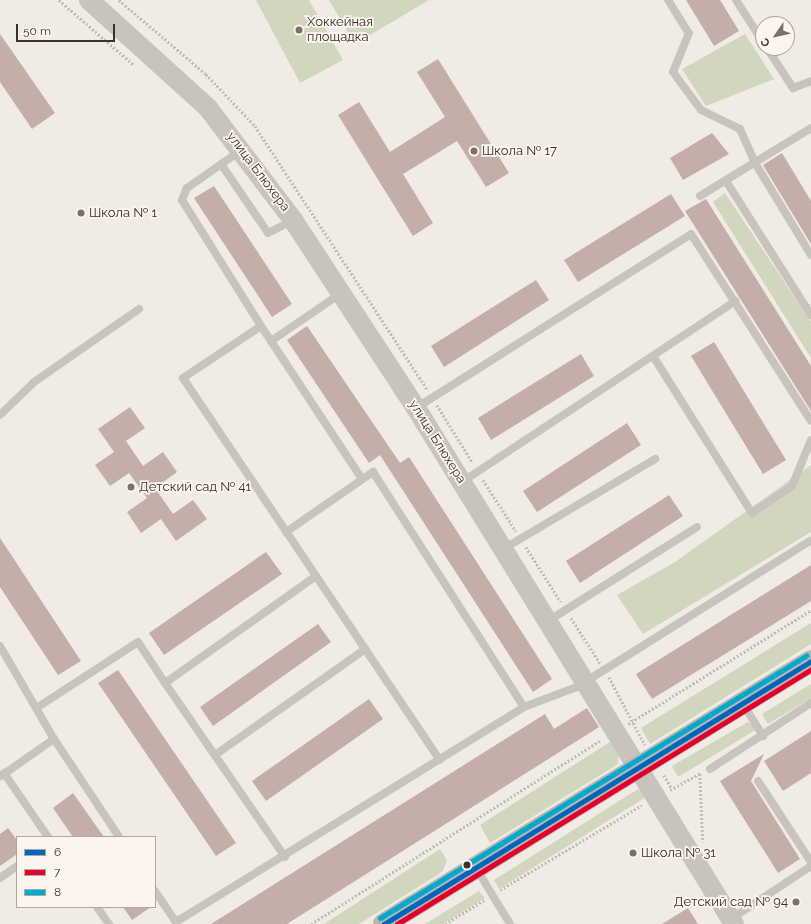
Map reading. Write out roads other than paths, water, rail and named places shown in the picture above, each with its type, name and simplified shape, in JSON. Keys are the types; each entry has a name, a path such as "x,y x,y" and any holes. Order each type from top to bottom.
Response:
{"main road":[{"path":"384,924 475,867 639,770 811,661"}],"street":[{"name":"улица Блюхера","path":"89,0 208,108 243,150 293,220 416,408 548,621 587,680 639,770 733,922"}],"lane":[{"path":"668,0 689,33 673,72 701,110 740,129 755,163 811,254"},
{"path":"736,0 755,30"},
{"path":"772,56 793,88 811,81"},
{"path":"700,196 811,128"},
{"path":"243,150 187,188 182,200 261,326 362,479"},
{"path":"221,164 268,233 293,220"},
{"path":"726,181 811,315"},
{"path":"416,408 691,234 811,421"},
{"path":"271,341 340,294"},
{"path":"462,482 735,301"},
{"path":"0,415 34,382 139,309"},
{"path":"261,326 183,378 440,760"},
{"path":"653,356 752,513 792,486 811,440"},
{"path":"504,549 655,459"},
{"path":"286,532 373,472 524,707"},
{"path":"548,621 697,527"},
{"path":"156,893 176,923 285,857 524,707 587,680 811,540"},
{"path":"165,682 316,576"},
{"path":"38,707 138,642 285,857"},
{"path":"0,646 38,707 54,739 118,836"},
{"path":"215,755 365,649"},
{"path":"743,704 763,736"},
{"path":"710,769 810,705"},
{"path":"47,836 2,774 54,739"},
{"path":"758,781 811,862"},
{"path":"733,922 811,866"},
{"path":"0,878 16,867"},
{"path":"475,867 493,894 510,924"},
{"path":"98,908 109,924"}],"place":[{"name":"Хоккейная площадка","path":"299,30"},
{"name":"Школа № 17","path":"474,151"},
{"name":"Школа № 1","path":"81,213"},
{"name":"Детский сад № 41","path":"131,487"},
{"name":"Школа № 31","path":"633,853"},
{"name":"Детский сад № 94","path":"796,902"}]}
